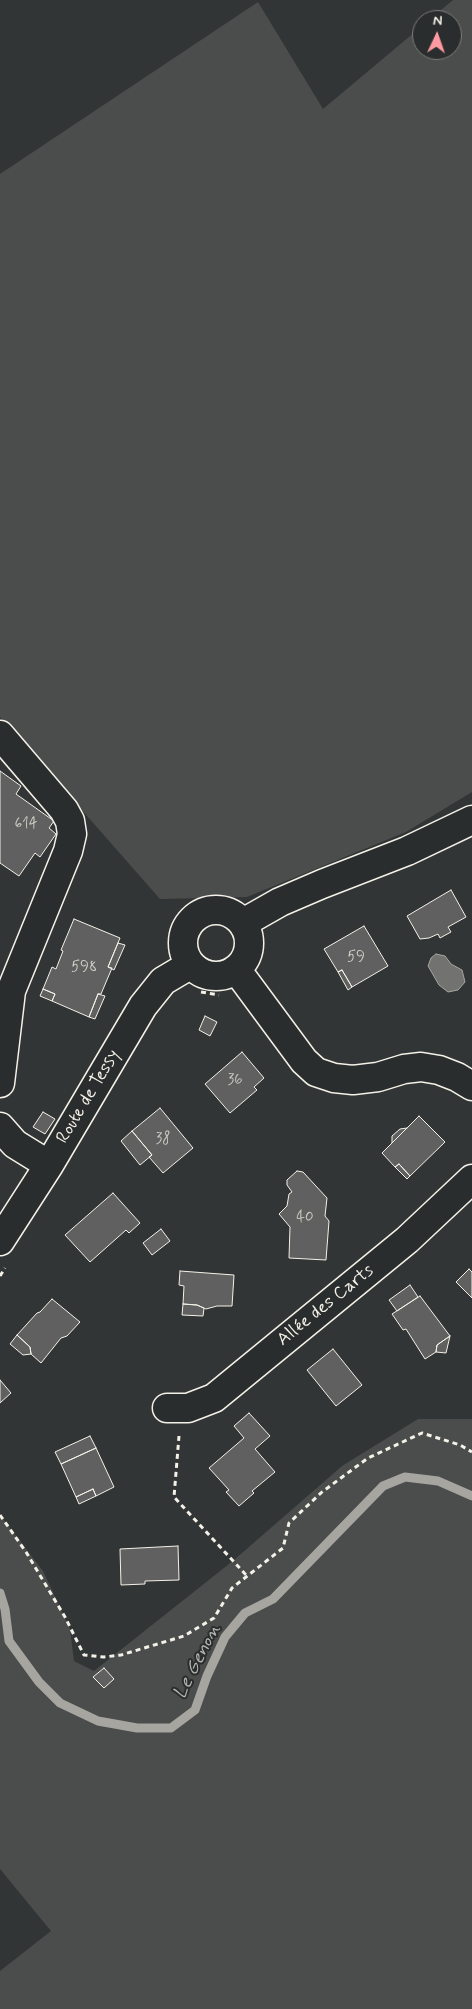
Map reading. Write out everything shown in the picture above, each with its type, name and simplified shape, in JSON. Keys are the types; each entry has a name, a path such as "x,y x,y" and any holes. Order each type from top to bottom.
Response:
{"street":[{"path":"0,735 64,810 70,821 72,834 68,852 11,990 0,1083"},
{"path":"244,923 280,902 407,852 472,820"},
{"path":"224,910 235,915 244,923 249,934 250,945 247,956 236,969 222,976 211,976 200,972 190,965 185,955 183,943 185,931 191,921 200,913 224,910"},
{"name":"Route de Tessy","path":"5,1252 49,1165 143,1006 163,981 190,965"},
{"path":"236,969 304,1061 316,1072 334,1078 353,1080 378,1077 404,1069 421,1067 439,1070 457,1077 472,1086"},
{"path":"0,1127 15,1144 49,1165"},
{"name":"Allée des Carts","path":"174,1408 196,1406 214,1398 407,1240 472,1179"}],"path":[{"path":"196,992 223,996"},
{"path":"0,1276 5,1252"},
{"path":"174,1408 174,1497 247,1576"},
{"path":"0,1516 26,1552 84,1655 104,1657 121,1655 184,1636 214,1618 232,1588 283,1548 288,1523 322,1492 368,1458 422,1433 460,1445 472,1452"}],"shaded area":[{"path":"453,0 472,0 472,792 406,832 247,897 160,899 0,717 0,174 258,2 323,109 412,34 412,60 462,60 462,10 441,10"},
{"path":"436,954 445,956 451,964 462,970 465,982 458,990 448,992 439,985 428,966 431,958"},
{"path":"418,1419 472,1419 472,2009 0,2009 0,1971 51,1931 0,1869 0,1515 43,1571 70,1629 74,1661 94,1671 234,1560 342,1466"}],"building":[{"path":"0,771 21,786 16,794 54,821 49,828 56,834 40,857 35,853 19,876 0,863"},
{"path":"451,890 466,917 448,927 451,932 440,938 438,934 420,939 407,916"},
{"path":"74,919 120,938 108,967 112,968 101,994 98,994 89,1017 52,1001 55,994 43,989 52,967 56,969 63,951 61,950"},
{"path":"364,926 388,966 352,987 342,970 338,972 324,949"},
{"path":"118,943 125,945 114,970 108,967"},
{"path":"342,970 352,987 348,990 338,972"},
{"path":"43,989 55,994 52,1001 40,996"},
{"path":"98,994 105,996 95,1019 89,1017"},
{"path":"205,1016 217,1022 210,1036 199,1030"},
{"path":"242,1052 264,1078 254,1087 257,1090 230,1113 205,1084"},
{"path":"160,1108 193,1148 163,1173 149,1157 152,1155 132,1131"},
{"path":"43,1112 55,1119 45,1134 33,1127"},
{"path":"419,1116 445,1142 410,1176 399,1164 395,1167 382,1153"},
{"path":"407,1128 392,1143 392,1136 400,1129"},
{"path":"132,1131 152,1155 140,1165 121,1141"},
{"path":"399,1164 410,1176 407,1179 395,1167"},
{"path":"297,1171 303,1172 327,1198 325,1216 329,1221 326,1260 289,1258 290,1227 279,1214 287,1206 289,1194 292,1192 287,1185 287,1180"},
{"path":"113,1193 140,1223 129,1233 126,1230 90,1262 65,1235"},
{"path":"161,1229 170,1241 152,1255 143,1243"},
{"path":"469,1269 472,1272 472,1298 456,1282"},
{"path":"180,1271 234,1275 232,1306 217,1306 206,1309 197,1305 183,1304 184,1286 179,1285"},
{"path":"410,1285 418,1297 397,1311 389,1300"},
{"path":"420,1296 450,1336 437,1345 436,1352 425,1359 406,1329 403,1330 392,1314"},
{"path":"52,1299 80,1322 67,1336 61,1338 41,1363 31,1354 30,1347 17,1335"},
{"path":"183,1304 197,1305 204,1308 203,1316 182,1315"},
{"path":"17,1335 30,1347 31,1354 23,1355 10,1344"},
{"path":"450,1336 446,1353 436,1352 437,1345"},
{"path":"333,1349 362,1385 336,1406 307,1370"},
{"path":"0,1380 11,1393 0,1403"},
{"path":"249,1413 270,1436 255,1449 275,1472 252,1491 254,1493 239,1506 226,1492 229,1490 209,1468 244,1438 234,1426"},
{"path":"90,1436 96,1448 61,1464 55,1452"},
{"path":"96,1448 114,1487 96,1496 93,1489 76,1497 61,1464"},
{"path":"93,1489 96,1496 79,1504 76,1497"},
{"path":"178,1546 179,1580 145,1581 145,1584 121,1585 120,1549"},
{"path":"104,1668 114,1679 104,1688 93,1677"}],"waterway":[{"name":"Le Genon","path":"0,1593 5,1609 9,1641 39,1682 60,1703 98,1721 137,1728 171,1728 195,1710 207,1676 225,1637 245,1613 273,1599 383,1486 405,1477 438,1481 472,1496"}]}
